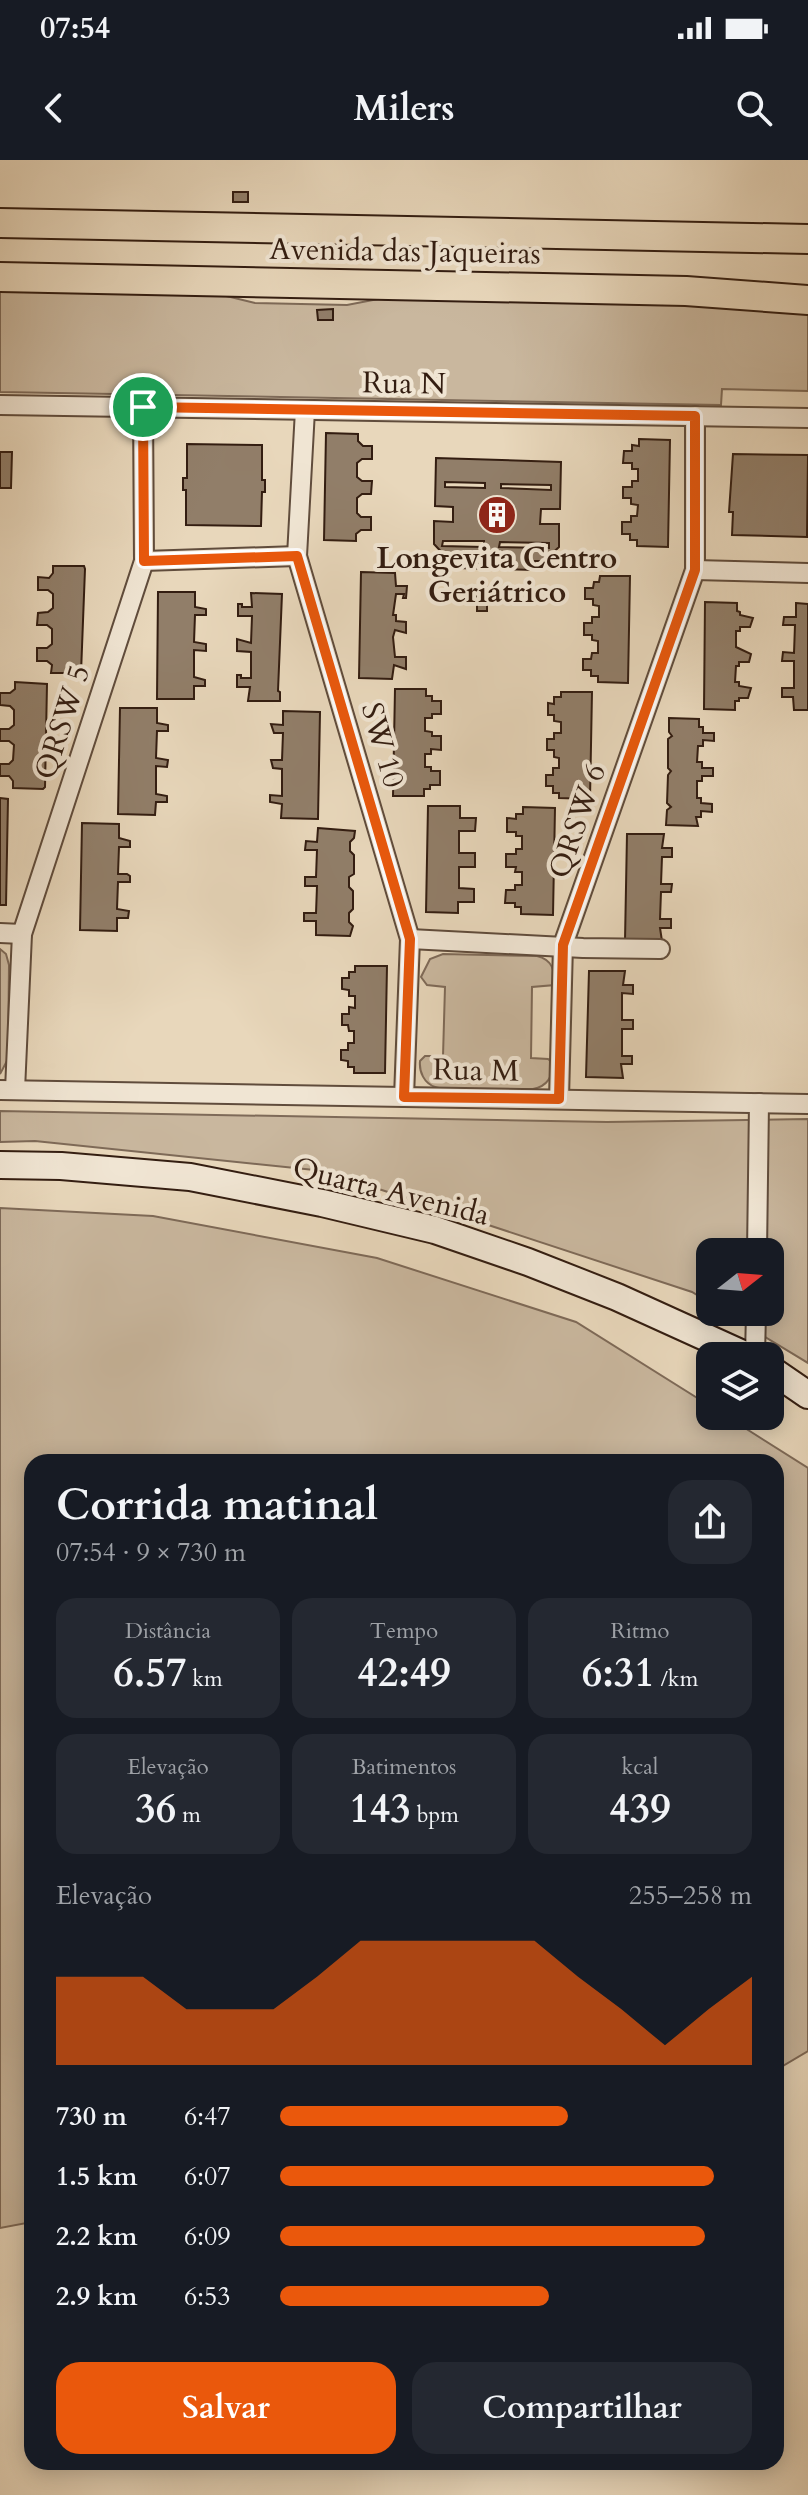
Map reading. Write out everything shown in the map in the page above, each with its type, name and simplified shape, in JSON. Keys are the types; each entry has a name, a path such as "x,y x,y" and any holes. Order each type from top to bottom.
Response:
{"main road":[{"name":"Avenida das Jaqueiras","path":"0,223 808,239"},
{"name":"Avenida das Jaqueiras","path":"0,277 686,291 808,300"},
{"name":"Quarta Avenida","path":"0,1165 61,1166 190,1177 322,1203 435,1230 617,1297 716,1342"},
{"path":"784,1379 808,1395"}],"street":[{"name":"Rua N","path":"0,405 808,418"},
{"name":"QRSW 5","path":"7,1090 22,934 144,561 143,407"},
{"name":"SW 10","path":"305,410 297,556 410,939 404,1097"},
{"name":"QRSW 6","path":"559,1099 563,945 695,570 695,416"},
{"path":"144,561 297,556"},
{"path":"695,570 808,573"},
{"path":"0,933 22,934"},
{"path":"410,939 660,949"},
{"name":"Rua M","path":"7,1090 808,1104"},
{"path":"757,1238 759,1103"}],"shaded area":[{"path":"0,288 210,292 255,303 347,305 399,295 808,308 808,391 722,389 721,405 0,392"},
{"path":"0,949 6,954 9,965 8,1059 0,1074"},
{"path":"443,954 537,956 549,963 555,985 532,987 531,1058 548,1059 553,1063 546,1083 533,1089 468,1090 443,1089 425,1080 420,1061 425,1056 443,1056 445,987 427,985 421,977 430,959"},
{"path":"0,1111 607,1122 808,1119 808,1363 784,1348 784,1342 773,1342 747,1326 784,1326 784,1238 696,1238 696,1294 324,1171 35,1141 0,1142"},
{"path":"0,1208 153,1216 377,1258 576,1322 696,1397 696,1430 748,1430 808,1468 808,2051 784,2065 784,1454 24,1454 24,2224 0,2228"}],"building":[{"path":"233,192 248,192 248,202 233,202"},
{"path":"333,309 333,320 318,320 317,310"},
{"path":"326,433 358,434 358,441 363,446 372,446 372,459 362,459 357,463 357,477 362,481 372,481 371,494 362,494 357,498 357,513 361,517 371,517 371,530 361,530 356,534 356,541 324,540"},
{"path":"639,439 670,440 668,547 637,546 637,540 630,540 630,534 622,534 622,522 631,522 631,516 637,516 638,505 631,504 631,498 623,498 623,487 632,487 632,481 638,481 638,469 632,469 632,463 623,463 624,451 632,451 632,445 639,446"},
{"path":"187,444 262,445 265,492 262,492 261,526 186,525 183,478 187,478"},
{"path":"0,452 12,452 11,488 0,488"},
{"path":"733,454 808,455 807,537 732,535 733,512 729,512"},
{"name":"Longevita Centro Geriátrico","path":"436,458 561,462 560,509 541,509 540,524 559,524 559,547 544,561 535,561 534,570 457,568 457,560 448,559 434,544 434,521 453,522 453,507 435,506","holes":["445,482 485,483 485,488 445,487","501,484 551,485 551,490 501,488","443,541 484,541 484,547 442,546","500,542 549,543 549,548 499,547"]},
{"path":"53,566 84,566 85,569 81,673 51,673 52,665 47,661 37,661 37,648 47,648 52,644 52,629 47,625 37,625 38,613 53,608 53,594 48,590 38,590 38,577 49,578"},
{"path":"361,572 395,573 396,586 407,586 406,598 403,598 404,594 396,594 393,615 396,615 396,621 406,622 406,633 395,630 393,637 395,657 406,657 406,669 394,665 392,679 359,678"},
{"path":"600,576 630,576 628,683 598,682 598,676 591,676 591,670 583,670 583,659 591,659 592,653 598,653 598,641 592,640 592,635 584,635 584,623 592,623 592,617 599,617 599,606 593,605 593,599 585,599 585,588 593,588"},
{"path":"477,587 487,587 487,611 477,611"},
{"path":"158,592 195,592 195,607 206,609 206,615 195,615 194,642 206,644 206,651 194,650 194,677 205,680 205,686 194,686 194,699 157,699"},
{"path":"251,593 282,594 280,701 248,701 250,687 237,687 237,675 251,678 251,652 237,651 237,639 251,643 252,616 238,616 238,604 252,607"},
{"path":"705,602 737,603 740,615 753,618 750,627 740,627 740,631 736,631 736,647 751,654 749,662 739,662 736,666 735,682 751,688 748,698 735,701 735,710 704,709"},
{"path":"796,603 808,604 808,710 794,710 793,697 782,697 782,688 794,688 794,661 782,661 783,652 794,653 795,625 783,625 784,617 796,617"},
{"path":"15,682 47,684 43,789 13,788 9,776 0,776 0,764 9,764 13,760 14,745 9,741 0,741 0,729 9,729 14,725 14,710 10,706 0,705 0,693 10,693 15,689"},
{"path":"395,689 426,689 426,696 432,696 432,701 441,701 441,714 425,718 425,731 432,732 432,736 441,736 441,750 431,749 431,754 425,754 425,767 440,771 440,785 430,785 430,789 424,789 424,796 393,796"},
{"path":"561,692 592,692 590,799 559,798 559,793 553,793 553,786 546,786 546,775 553,775 553,768 559,768 559,758 554,757 554,750 547,750 547,739 554,739 554,733 561,733 561,722 554,721 554,715 548,715 548,703 554,704 554,697 561,697"},
{"path":"120,708 157,708 157,723 168,725 168,731 157,731 156,758 168,760 167,767 156,766 156,794 167,796 167,802 156,802 155,815 118,814"},
{"path":"283,711 320,712 318,819 281,818 282,804 270,802 270,795 282,796 282,769 273,768 271,760 282,760 283,733 274,733 271,724 283,725"},
{"path":"669,718 699,719 703,733 714,733 714,741 703,740 703,746 698,746 697,762 702,762 702,768 713,768 713,776 702,776 702,781 697,781 697,798 701,798 701,803 712,804 712,812 701,811 701,817 696,817 698,826 666,825 667,810 671,807 667,803 668,775 671,771 668,768 668,739 672,736"},
{"path":"0,798 8,799 6,905 0,905"},
{"path":"428,806 460,806 460,818 476,818 475,831 459,831 459,853 475,853 475,867 459,867 459,888 474,889 474,902 458,902 458,913 426,912"},
{"path":"523,807 555,808 553,915 521,914 521,907 515,907 515,903 505,903 506,890 515,890 515,885 522,885 522,872 515,872 516,867 506,867 506,854 516,854 516,849 522,849 522,836 507,832 507,818 516,819 516,814 523,814"},
{"path":"82,823 119,824 119,838 130,841 130,847 119,847 118,874 130,876 130,882 118,882 117,909 129,911 128,918 117,918 117,931 80,930"},
{"path":"318,828 355,831 350,842 354,874 349,877 349,887 353,891 353,909 349,913 349,922 353,926 350,936 316,935 316,921 304,921 304,913 316,913 317,886 305,886 305,877 316,877 317,850 305,850 306,841 317,842"},
{"path":"627,834 664,834 662,848 672,848 672,857 662,857 661,884 672,884 671,892 661,892 660,919 671,919 671,928 660,928 662,941 625,941"},
{"path":"355,966 387,966 385,1073 354,1073 354,1067 348,1067 348,1061 341,1060 341,1050 348,1050 348,1043 354,1043 354,1031 349,1031 348,1025 342,1025 342,1014 349,1014 349,1007 355,1008 355,996 349,996 349,990 342,989 342,978 349,978 349,972 355,972"},
{"path":"589,971 625,971 623,985 633,985 633,994 622,993 622,1020 633,1020 633,1029 622,1029 622,1056 632,1056 632,1064 621,1064 623,1078 586,1077"}],"place":[{"name":"Longevita Centro Geriátrico","path":"497,515"}],"route":[{"path":"143,407 695,416 695,570 563,945 559,1099 404,1097 410,939 297,556 144,561 143,407"}]}
